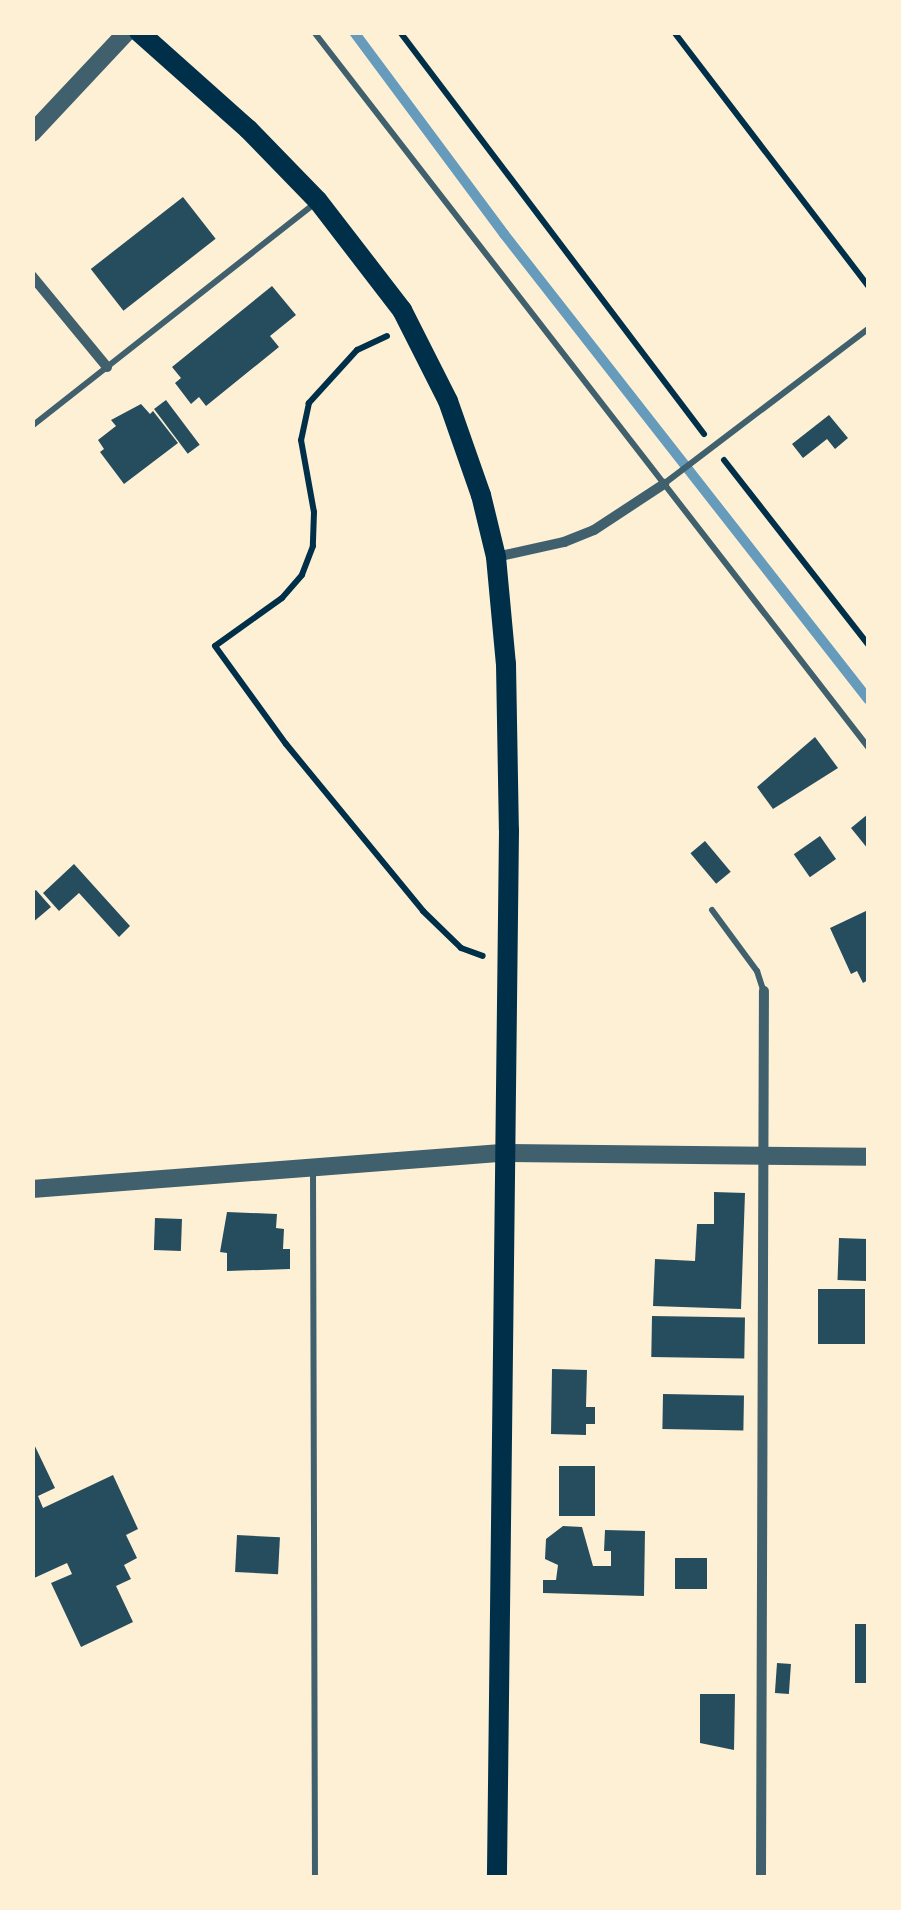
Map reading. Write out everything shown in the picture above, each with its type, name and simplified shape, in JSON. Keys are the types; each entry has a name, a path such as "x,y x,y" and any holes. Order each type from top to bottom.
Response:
{"main road":[{"path":"138,32 248,129 318,201 368,261 413,330 466,447 496,557 506,664 508,965 497,1878"}],"street":[{"path":"32,133 127,32"},
{"path":"32,276 107,367"},
{"path":"496,557 564,542 594,530 668,481"},
{"path":"762,1878 767,1155 764,992"},
{"path":"32,1188 506,1153 868,1157"}],"lane":[{"path":"314,32 668,481 868,748"},
{"path":"32,426 318,201"},
{"path":"668,481 868,329"},
{"path":"712,910 756,971 764,992"},
{"path":"313,1165 315,1878"}],"path":[{"path":"400,32 868,644"},
{"path":"674,32 868,286"},
{"path":"413,330 383,337 356,350 309,403 301,440 314,512 313,546 302,575 282,598 216,646 286,744 424,911 461,948 508,965"}],"building":[{"path":"183,197 216,239 123,311 91,269"},
{"path":"272,286 296,315 270,336 279,347 206,406 199,397 191,404 175,383 181,378 172,367"},
{"path":"166,400 200,445 188,454 154,409"},
{"path":"141,404 150,414 153,411 178,443 124,484 100,452 104,449 98,440 116,426 111,420"},
{"path":"829,415 848,438 835,449 827,439 803,458 792,444"},
{"path":"815,737 838,768 773,809 757,787"},
{"path":"868,814 868,849 851,828"},
{"path":"820,836 836,859 810,877 794,854"},
{"path":"705,841 731,872 716,884 690,853"},
{"path":"74,864 130,926 119,937 79,893 59,911 43,893"},
{"path":"36,890 51,907 32,923 32,893"},
{"path":"868,910 868,980 863,983 857,971 851,974 830,928"},
{"path":"714,1192 745,1193 741,1309 653,1306 655,1259 695,1261 697,1224 714,1224"},
{"path":"227,1212 277,1214 276,1228 284,1229 283,1249 290,1249 290,1269 227,1271 227,1253 220,1252"},
{"path":"155,1218 182,1219 181,1251 154,1250"},
{"path":"839,1238 868,1239 867,1281 838,1280"},
{"path":"818,1289 865,1289 865,1344 818,1344"},
{"path":"652,1316 745,1318 744,1359 651,1357"},
{"path":"552,1369 587,1370 586,1407 595,1407 595,1424 586,1424 586,1435 551,1434"},
{"path":"663,1394 744,1395 743,1430 662,1429"},
{"path":"32,1440 55,1488 38,1496 43,1508 113,1475 138,1529 126,1535 137,1558 124,1565 131,1579 116,1586 133,1622 81,1647 51,1583 72,1574 67,1563 32,1579"},
{"path":"559,1466 595,1466 595,1516 559,1516"},
{"path":"563,1526 582,1527 593,1566 611,1566 611,1551 604,1551 605,1530 645,1531 644,1596 543,1593 543,1580 556,1580 558,1565 545,1559 546,1539"},
{"path":"237,1535 280,1537 278,1574 235,1572"},
{"path":"675,1558 707,1558 707,1589 675,1589"},
{"path":"855,1624 868,1624 868,1683 855,1683"},
{"path":"777,1663 791,1664 789,1694 775,1693"},
{"path":"700,1694 735,1694 734,1750 700,1743"}],"waterway":[{"path":"354,32 504,234 868,699"}]}
